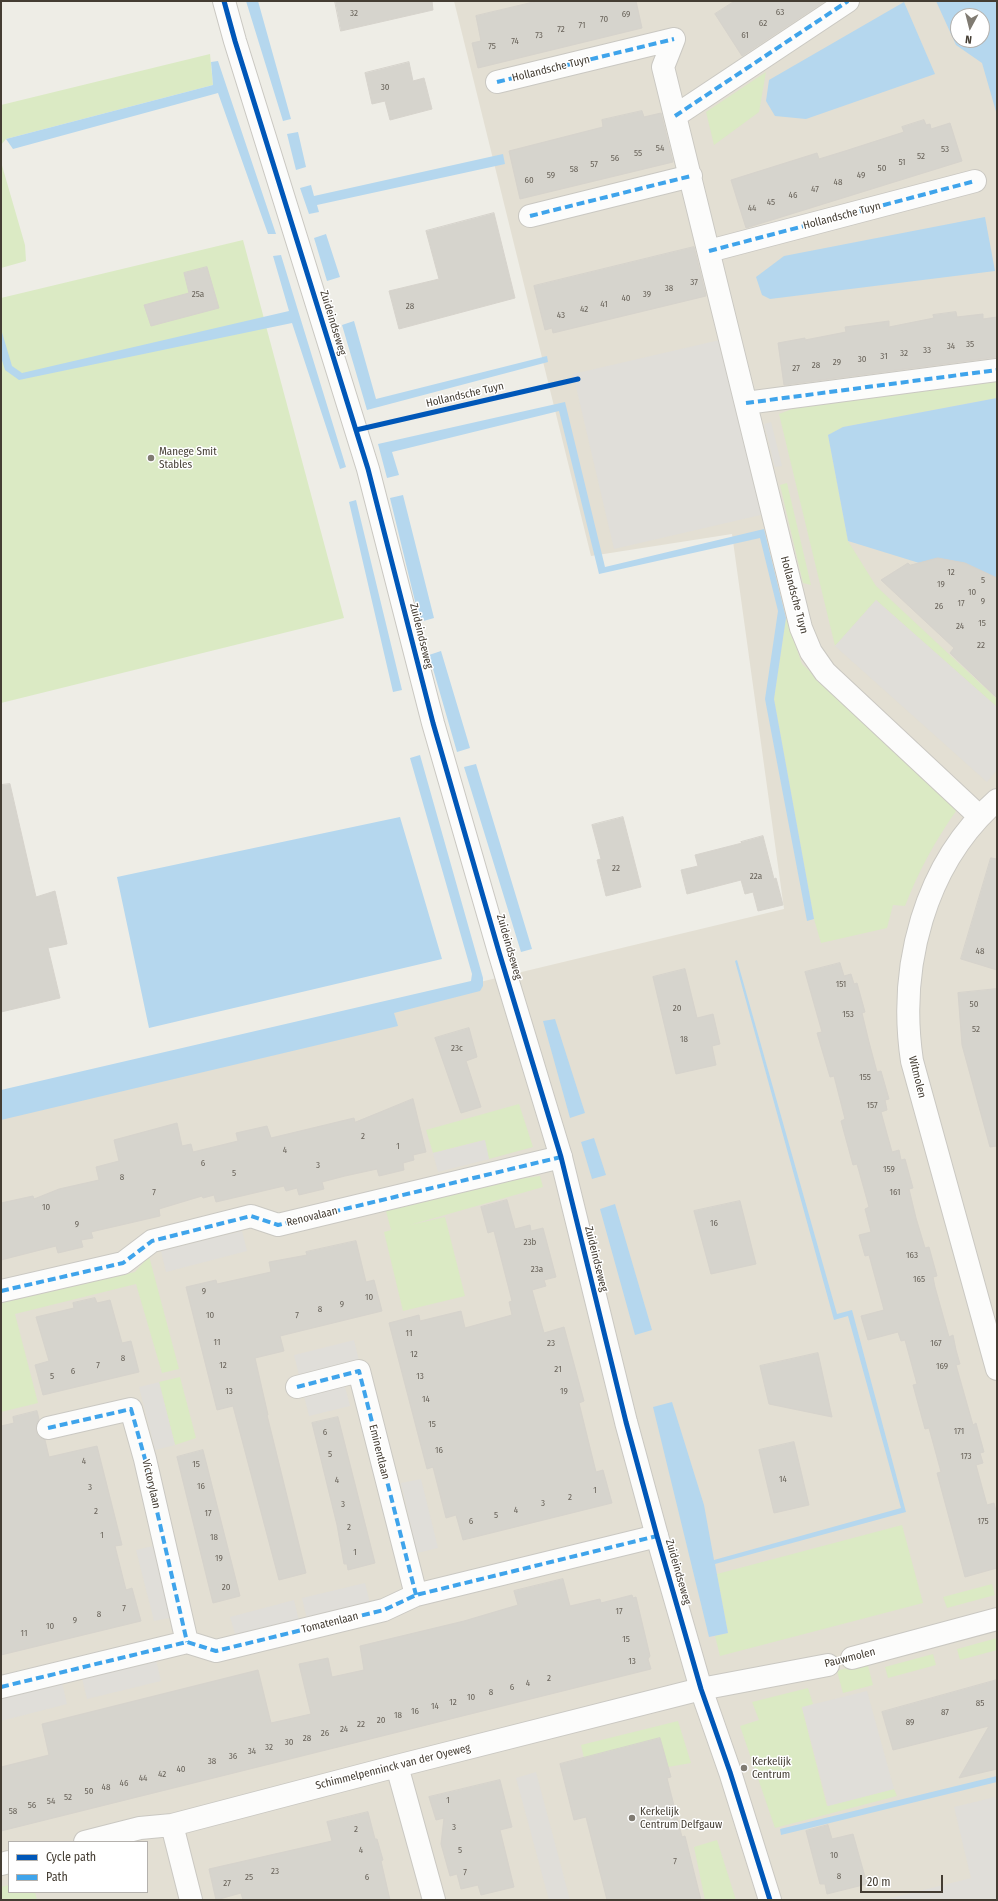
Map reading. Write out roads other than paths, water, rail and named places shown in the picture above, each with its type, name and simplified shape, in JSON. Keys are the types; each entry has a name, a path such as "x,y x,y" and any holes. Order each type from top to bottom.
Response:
{"street":[{"name":"Zuideindseweg","path":"224,1 235,41 368,469 433,723 499,952 561,1157 626,1422 657,1536 701,1689 730,1772 770,1900"},
{"path":"675,116 848,1"},
{"name":"Hollandsche Tuyn","path":"497,82 674,39 663,67 801,628 811,652 825,672 979,816"},
{"path":"530,216 690,176"},
{"name":"Hollandsche Tuyn","path":"709,251 975,181"},
{"path":"746,402 997,370"},
{"name":"Witmolen","path":"997,800 979,816 944,864 928,899 914,949 908,999 908,1034 912,1061 997,1370"},
{"name":"Renovalaan","path":"1,1292 123,1263 152,1241 251,1216 278,1226 561,1157"},
{"name":"Eminentlaan","path":"297,1387 359,1371 416,1595"},
{"name":"Victorylaan","path":"48,1428 131,1409 145,1459 187,1642"},
{"name":"Tomatenlaan","path":"187,1642 216,1651 384,1610 416,1595 657,1536"},
{"name":"Pauwmolen","path":"852,1658 997,1619"},
{"path":"1,1687 187,1642"},
{"name":"Pauwmolen","path":"701,1689 828,1665"},
{"name":"Schimmelpenninck van der Oyeweg","path":"89,1841 140,1828 172,1825 701,1689"},
{"path":"397,1766 434,1900"},
{"path":"172,1825 190,1900"}],"water":[{"path":"246,1 258,1 291,119 283,121"},
{"path":"936,1 997,1 997,115 982,63 960,48 990,48 990,8 950,8 950,32"},
{"path":"904,2 935,74 806,119 775,116 766,101 769,80"},
{"path":"218,61 276,234 268,234 218,93 13,149 6,139 213,85 211,62"},
{"path":"298,132 306,167 296,170 287,134"},
{"path":"503,154 505,164 317,205 319,212 309,214 300,188 311,185 314,196"},
{"path":"985,217 995,271 770,299 762,295 756,277 784,256"},
{"path":"326,234 340,277 327,281 314,238"},
{"path":"281,255 346,467 340,469 292,323 19,380 5,370 1,357 1,329 12,366 22,373 289,311 273,256"},
{"path":"354,321 376,399 547,356 548,362 367,410 342,325"},
{"path":"997,398 997,587 848,541 828,435 843,427"},
{"path":"565,402 605,567 764,529 786,618 774,699 814,919 807,921 765,699 778,611 760,538 599,574 559,411 392,452 399,475 387,478 378,444"},
{"path":"403,495 434,618 420,622 390,498"},
{"path":"356,500 402,690 393,692 349,502"},
{"path":"441,651 470,748 457,752 429,655"},
{"path":"420,755 483,978 483,986 480,991 394,1013 398,1026 1,1120 1,1090 471,981 472,974 410,758"},
{"path":"476,764 532,949 521,952 464,767"},
{"path":"400,817 442,959 149,1028 117,877"},
{"path":"737,960 837,1314 852,1310 906,1512 715,1564 728,1633 709,1637 653,1407 672,1402 704,1505 714,1560 901,1508 848,1316 834,1320 735,961"},
{"path":"555,1019 585,1113 570,1118 543,1021"},
{"path":"594,1138 606,1175 592,1179 581,1142"},
{"path":"615,1204 652,1330 635,1335 600,1209"},
{"path":"997,1776 997,1782 781,1835 780,1829"}],"place":[{"name":"Manege Smit Stables","path":"151,458"},
{"name":"Kerkelijk Centrum","path":"744,1768"},
{"name":"Kerkelijk Centrum Delfgauw","path":"632,1818"}]}
